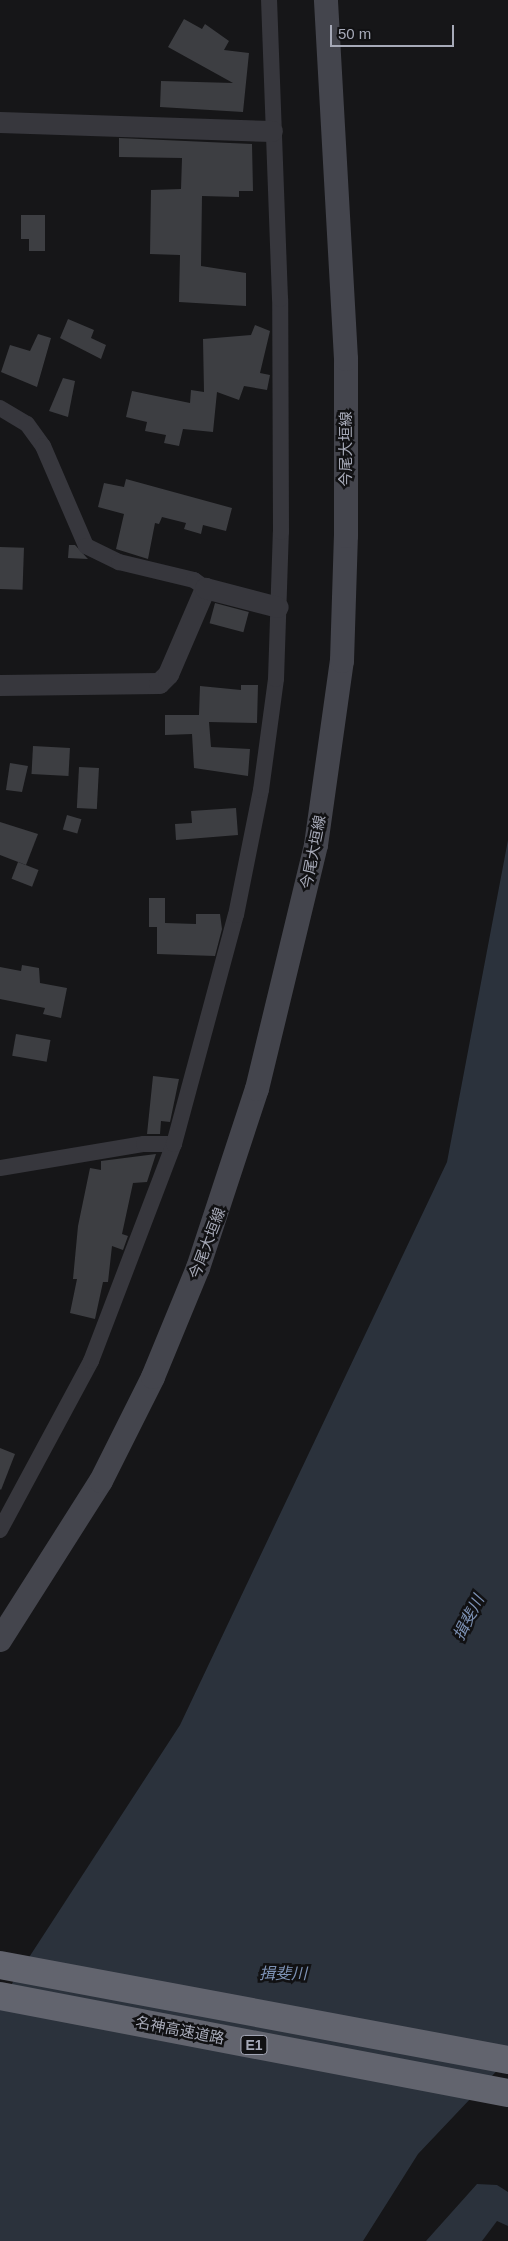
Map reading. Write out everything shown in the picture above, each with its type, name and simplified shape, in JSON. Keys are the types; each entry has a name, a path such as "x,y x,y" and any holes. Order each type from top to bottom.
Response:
{"highway":[{"name":"名神高速道路","path":"0,1965 508,2060"},
{"name":"名神高速道路","path":"0,1996 508,2093"}],"main road":[{"name":"今尾大垣線","path":"0,1640 100,1481 154,1376 198,1268 257,1089 316,845 342,662 346,536 346,359 326,0"}],"street":[{"path":"0,1530 91,1361 174,1144 236,916 261,790 276,679 278,608 280,299 272,131 269,0"},
{"path":"0,122 272,131"},
{"path":"0,408 27,424 43,446 86,546 119,562 194,580 205,588 278,608"},
{"path":"0,685 159,683 168,674 205,588"},
{"path":"0,1163 0,1168 144,1144 174,1144"}],"water":[{"name":"揖斐川","path":"508,840 508,2059 418,2154 363,2241 0,2241 0,2002 180,1725 447,1162"},
{"path":"477,2184 497,2185 508,2192 508,2226 497,2221 482,2241 426,2241"}],"building":[{"path":"184,19 202,29 205,24 229,41 224,50 249,53 243,112 160,107 161,81 233,83 168,47"},
{"path":"119,138 252,144 253,191 239,191 239,197 202,196 201,266 246,273 246,306 179,302 180,255 150,254 151,190 181,189 182,158 119,157"},
{"path":"21,215 45,215 45,251 29,251 29,239 21,239"},
{"path":"68,319 94,330 91,338 106,345 101,359 60,338"},
{"path":"255,325 270,331 260,373 270,375 267,390 244,386 239,400 217,392 213,432 183,429 179,446 164,443 166,435 145,431 147,422 126,417 132,391 190,403 191,390 204,392 203,339 251,335"},
{"path":"38,334 51,338 37,387 1,372 10,345 30,351"},
{"path":"63,378 75,381 68,417 49,411"},
{"path":"126,479 232,508 226,531 203,525 201,534 184,529 186,523 162,517 159,524 155,523 148,559 116,549 124,514 98,507 104,483 124,487"},
{"path":"69,545 75,545 88,559 68,558"},
{"path":"0,547 24,548 23,590 0,589"},
{"path":"215,603 249,612 243,632 210,623"},
{"path":"241,685 258,685 257,723 209,722 211,747 250,749 248,776 194,768 192,734 165,735 165,715 199,715 200,686 241,690"},
{"path":"33,746 70,748 68,776 32,774"},
{"path":"10,763 28,766 22,792 6,790"},
{"path":"79,767 99,768 97,809 77,808"},
{"path":"236,808 238,835 176,840 175,824 192,823 191,811"},
{"path":"67,815 81,819 77,834 63,829"},
{"path":"0,822 38,834 26,865 0,855"},
{"path":"18,862 39,870 32,887 12,879"},
{"path":"149,898 165,898 165,923 196,924 196,914 220,914 222,929 215,956 157,954 157,927 149,927"},
{"path":"22,965 39,968 40,983 67,988 61,1018 43,1014 45,1008 0,999 0,967 21,971"},
{"path":"16,1034 50,1040 47,1062 12,1056"},
{"path":"153,1076 179,1079 170,1122 161,1121 160,1134 147,1134"},
{"path":"156,1154 147,1182 133,1183 122,1234 128,1236 123,1250 112,1246 108,1282 103,1282 95,1319 70,1313 77,1279 73,1279 78,1226 90,1168 101,1170 101,1161"},
{"path":"0,1448 15,1454 1,1490 0,1489"}]}
